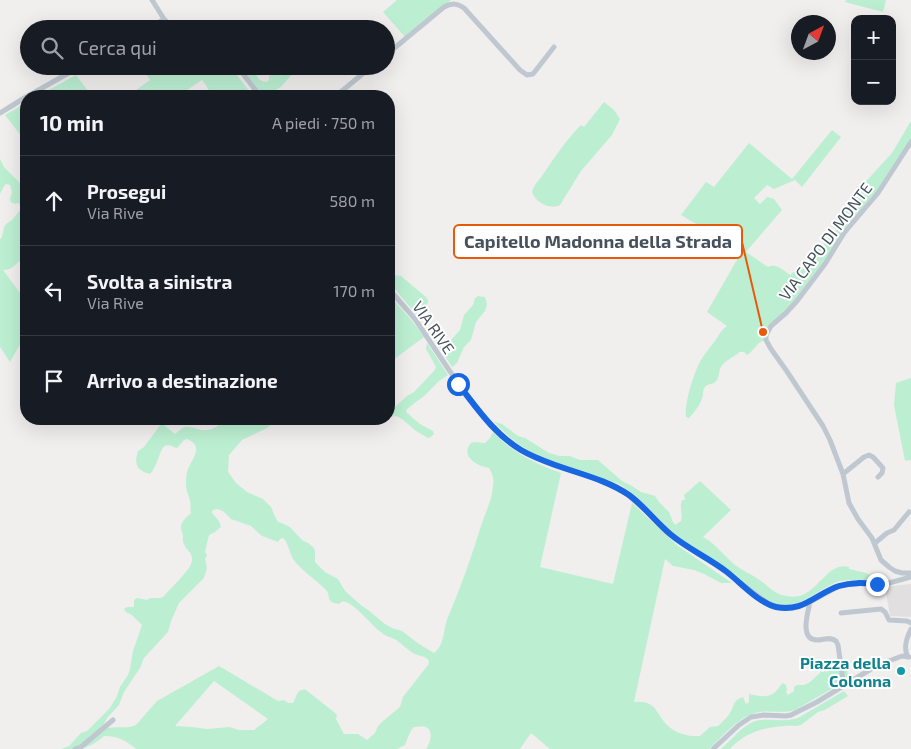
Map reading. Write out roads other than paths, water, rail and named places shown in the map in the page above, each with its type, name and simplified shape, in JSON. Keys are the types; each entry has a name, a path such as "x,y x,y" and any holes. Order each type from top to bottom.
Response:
{"street":[{"path":"152,0 164,19"},
{"path":"395,47 444,6 458,4 464,8 520,70 527,75 532,74 554,47"},
{"path":"39,90 65,75"},
{"path":"244,75 255,90"},
{"path":"343,90 361,75"},
{"path":"0,113 20,101"},
{"name":"VIA CAPO DI MONTE","path":"911,142 878,193 844,233 825,264 797,301 771,326 766,335 768,345 823,426 843,474 851,508 875,543 881,560 896,571 911,575"},
{"name":"VIA RIVE","path":"395,296 415,319 478,410 494,429 507,440 535,457 605,482 627,494 680,541 718,566 769,604 777,607 792,608 802,606 829,590 846,584 883,583 911,575"},
{"path":"843,474 869,455 883,468 882,473 878,477"},
{"path":"875,543 894,530 909,512"},
{"path":"810,602 806,632 813,639 831,638 836,641 845,685"},
{"path":"841,613 881,609 889,620 908,621 911,623"},
{"path":"714,749 739,725 751,717 764,714 786,716 817,702 876,666 908,656 911,629"},
{"path":"76,749 81,747 113,720"}],"place":[{"name":"Capitello Madonna della Strada","path":"763,332"},
{"name":"Piazza della Colonna","path":"901,671"}]}
